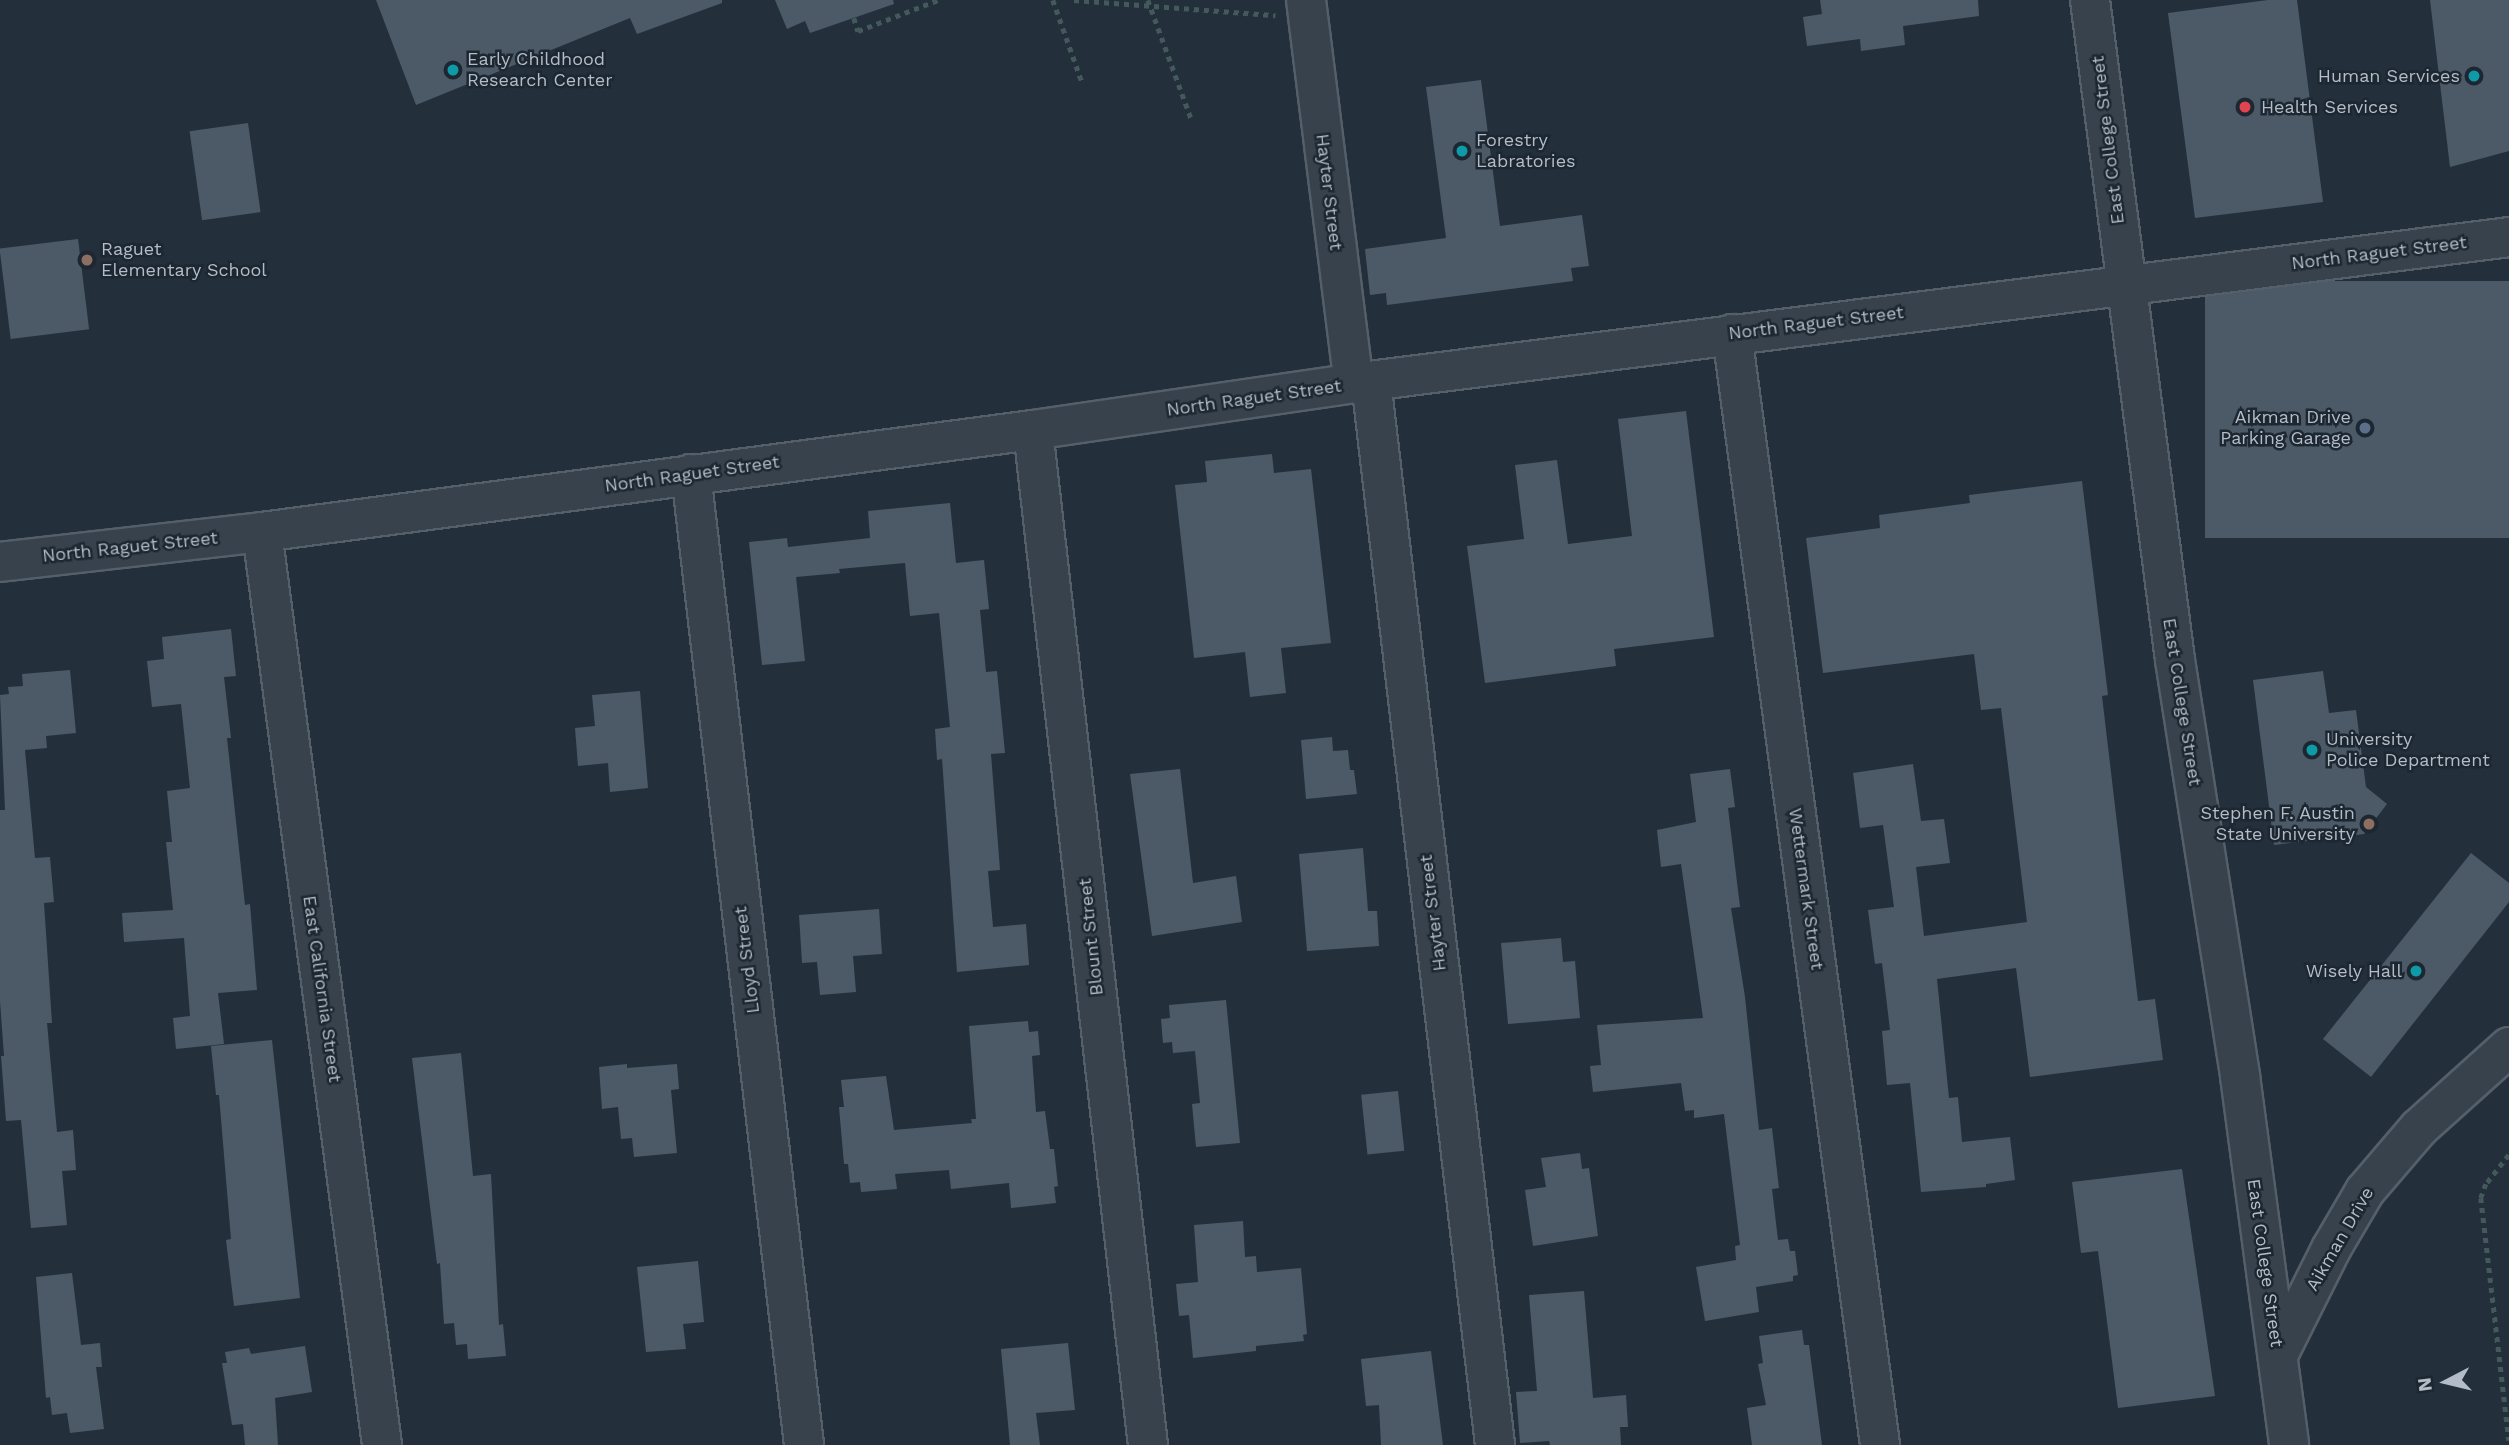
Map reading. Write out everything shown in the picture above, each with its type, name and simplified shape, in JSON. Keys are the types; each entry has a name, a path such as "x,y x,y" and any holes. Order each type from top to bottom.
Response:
{"street":[{"name":"East College Street","path":"2090,0 2175,660 2240,1076 2278,1355 2285,1444"},
{"name":"Hayter Street","path":"1307,8 1362,382 1495,1445"},
{"name":"North Raguet Street","path":"0,562 262,533 1034,430 1362,382 2509,237"},
{"name":"Wettermark Street","path":"1732,334 1880,1445"},
{"name":"Blount Street","path":"1034,430 1148,1445"},
{"name":"Lloyd Street","path":"691,474 804,1445"},
{"name":"East California Street","path":"262,533 382,1445"},
{"name":"Aikman Drive","path":"2278,1355 2331,1249 2365,1191 2419,1128 2509,1047"}],"path":[{"path":"854,18 858,30 938,0"},
{"path":"1053,0 1082,82"},
{"path":"1074,0 1151,6 1307,8"},
{"path":"1149,0 1191,118"},
{"path":"2509,1154 2486,1184 2481,1198 2509,1440"}],"building":[{"name":"Early Childhood Research Center","path":"376,0 722,0 722,3 637,34 630,18 416,105"},
{"path":"775,0 893,0 894,4 810,33 805,21 787,29"},
{"path":"1820,0 1978,0 1979,16 1903,26 1905,45 1861,51 1860,39 1807,46 1803,17 1822,14"},
{"name":"Health Services","path":"2268,0 2297,0 2323,202 2195,218 2168,13"},
{"name":"Human Services","path":"2430,0 2509,0 2509,151 2450,167"},
{"name":"Forestry Labratories","path":"1481,80 1500,226 1582,215 1589,266 1571,268 1573,281 1387,305 1386,293 1370,295 1365,249 1446,238 1426,87"},
{"path":"248,123 261,212 202,220 190,131"},
{"path":"78,239 89,329 11,339 0,249"},
{"name":"Aikman Drive Parking Garage","path":"2205,281 2509,281 2509,538 2205,538"},
{"path":"1686,411 1714,637 1614,649 1616,666 1485,683 1467,546 1524,539 1515,465 1557,460 1568,544 1632,536 1618,419"},
{"path":"1272,454 1274,473 1311,469 1331,643 1281,648 1286,693 1250,697 1245,652 1194,658 1175,485 1207,482 1205,461"},
{"path":"2082,481 2108,695 2102,696 2138,1001 2155,999 2163,1060 2030,1077 2016,968 1937,979 1949,1098 1958,1097 1962,1142 2010,1137 2015,1180 1986,1184 1986,1187 1921,1192 1910,1083 1887,1085 1882,1031 1890,1030 1882,963 1875,964 1868,910 1894,907 1883,825 1860,828 1853,773 1913,764 1921,821 1944,819 1950,863 1916,867 1924,936 2027,922 2001,708 1981,710 1974,654 1823,673 1806,538 1880,528 1879,515 1970,503 1969,495"},
{"path":"950,503 956,563 984,560 989,609 980,610 986,672 997,671 1005,753 991,754 1000,870 988,871 993,927 1026,924 1029,965 957,972 942,759 937,760 935,729 950,727 939,613 910,616 905,563 839,569 840,573 796,577 805,661 762,665 749,542 787,538 788,547 870,538 868,511"},
{"path":"231,629 236,676 224,677 231,738 227,738 245,905 250,904 257,990 218,993 224,1044 176,1049 173,1018 190,1016 184,938 124,942 122,913 173,910 166,842 172,842 167,791 190,788 181,704 152,707 147,661 164,659 162,637"},
{"path":"70,670 76,733 46,736 47,748 25,750 35,858 50,857 54,902 44,903 52,1023 47,1023 57,1132 73,1130 76,1170 62,1171 67,1225 31,1228 21,1120 6,1121 1,1056 4,1056 0,1001 0,810 5,810 0,695 9,694 8,687 23,686 22,674"},
{"name":"University Police Department","path":"2323,671 2329,713 2356,710 2366,787 2387,804 2364,834 2274,845 2253,680"},
{"path":"640,691 648,788 610,792 608,763 578,766 575,728 595,726 592,695"},
{"path":"1332,737 1333,751 1348,750 1357,794 1306,799 1301,740"},
{"path":"1180,769 1193,883 1236,876 1242,922 1152,936 1130,774"},
{"path":"1730,769 1735,807 1728,808 1740,907 1731,908 1745,997 1759,1130 1772,1128 1779,1188 1772,1189 1778,1240 1788,1239 1790,1251 1795,1251 1798,1275 1793,1276 1793,1281 1756,1287 1759,1312 1705,1321 1696,1267 1736,1260 1735,1246 1740,1245 1724,1114 1694,1118 1694,1110 1685,1111 1681,1083 1593,1092 1590,1066 1601,1065 1597,1025 1703,1018 1681,864 1661,867 1657,830 1696,822 1690,774"},
{"path":"1363,848 1368,911 1377,911 1379,946 1307,951 1299,854"},
{"name":"Wisely Hall","path":"2471,853 2509,883 2509,902 2371,1077 2323,1039"},
{"path":"879,909 882,954 853,956 856,992 820,995 817,962 802,963 799,915"},
{"path":"1561,938 1563,962 1575,961 1580,1018 1508,1024 1501,943"},
{"path":"1226,1000 1240,1143 1196,1147 1192,1104 1200,1103 1195,1051 1173,1053 1172,1042 1163,1043 1161,1019 1170,1018 1169,1005"},
{"path":"1028,1021 1029,1032 1038,1031 1040,1055 1032,1056 1036,1112 1045,1111 1050,1149 1054,1149 1058,1186 1054,1187 1056,1203 1011,1208 1009,1183 951,1189 949,1170 895,1174 897,1189 861,1192 860,1182 850,1183 848,1164 844,1164 839,1107 844,1107 841,1080 886,1076 894,1130 972,1123 971,1119 976,1119 969,1026"},
{"path":"272,1040 300,1298 234,1306 226,1240 231,1239 219,1095 216,1095 211,1046"},
{"path":"461,1053 473,1176 491,1174 499,1325 503,1324 506,1356 468,1359 467,1344 456,1345 454,1323 444,1324 440,1263 437,1264 412,1058"},
{"path":"627,1064 627,1068 677,1064 679,1089 671,1090 677,1153 634,1157 632,1138 621,1139 618,1107 602,1109 599,1067"},
{"path":"1398,1091 1404,1151 1367,1155 1361,1095"},
{"path":"1580,1153 1582,1169 1589,1168 1598,1236 1533,1246 1525,1190 1546,1187 1541,1158"},
{"path":"2182,1169 2215,1396 2118,1408 2098,1251 2081,1253 2072,1182"},
{"path":"1243,1221 1245,1257 1256,1256 1257,1272 1301,1268 1307,1334 1303,1335 1304,1341 1256,1346 1256,1351 1193,1358 1189,1315 1179,1316 1176,1284 1198,1282 1194,1225"},
{"path":"698,1261 704,1322 683,1324 686,1349 646,1352 637,1267"},
{"path":"72,1273 81,1345 100,1343 102,1367 96,1367 104,1429 70,1433 67,1413 52,1415 50,1397 46,1398 36,1277"},
{"path":"1584,1291 1593,1398 1626,1395 1628,1427 1620,1427 1621,1445 1550,1445 1549,1441 1520,1443 1516,1392 1537,1391 1529,1295"},
{"path":"1802,1330 1804,1345 1809,1345 1822,1445 1752,1445 1747,1408 1766,1405 1758,1364 1763,1363 1759,1336"},
{"path":"1068,1343 1075,1410 1036,1413 1040,1445 1010,1445 1001,1349"},
{"path":"305,1346 312,1392 275,1398 278,1445 245,1445 243,1424 232,1425 222,1363 227,1363 225,1352 249,1348 251,1354"},
{"path":"1431,1351 1443,1445 1381,1445 1379,1405 1366,1406 1361,1359"}],"place":[{"name":"Early Childhood Research Center","path":"453,70"},
{"name":"Human Services","path":"2474,76"},
{"name":"Health Services","path":"2245,107"},
{"name":"Forestry Labratories","path":"1462,151"},
{"name":"Raguet Elementary School","path":"87,260"},
{"name":"Aikman Drive Parking Garage","path":"2365,428"},
{"name":"University Police Department","path":"2312,750"},
{"name":"Stephen F. Austin State University","path":"2369,824"},
{"name":"Wisely Hall","path":"2416,971"}]}
